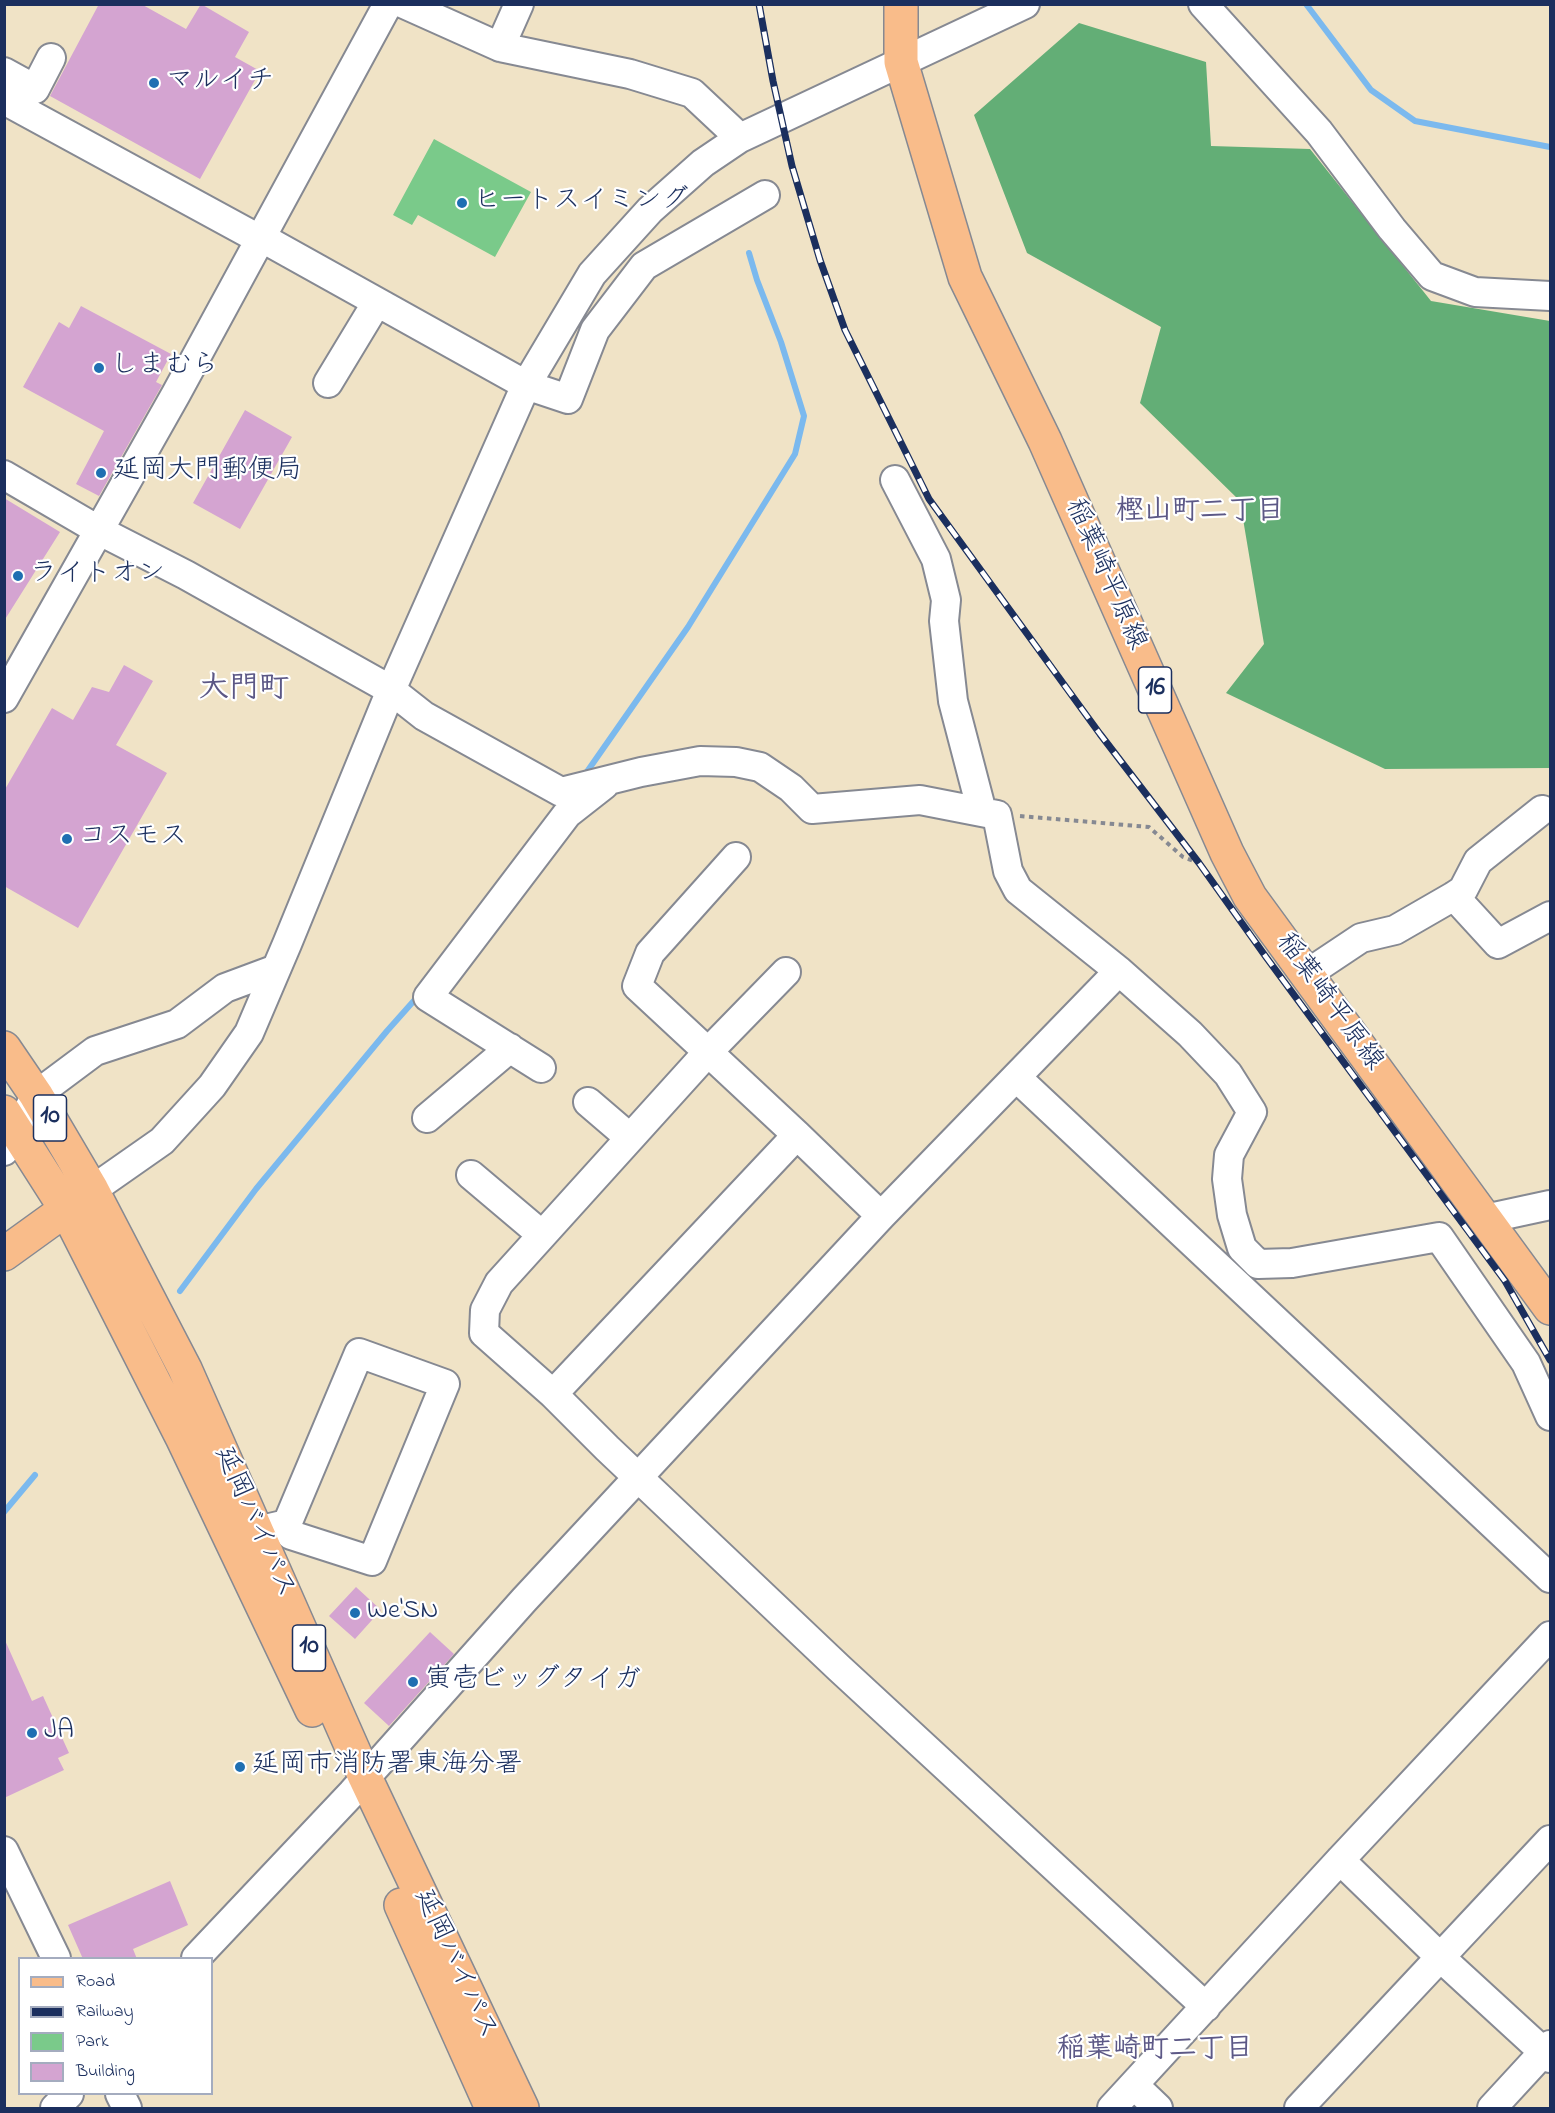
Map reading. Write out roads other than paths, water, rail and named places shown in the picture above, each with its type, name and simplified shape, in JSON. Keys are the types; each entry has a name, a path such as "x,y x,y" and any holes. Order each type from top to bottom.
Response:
{"main road":[{"name":"稲葉崎平原線","path":"901,4 901,62 965,277 1045,441 1227,853 1250,897 1551,1308"},
{"name":"延岡バイパス","path":"4,1048 36,1095 182,1437 522,2109"},
{"name":"延岡バイパス","path":"9,1132 79,1199 185,1369 272,1527 359,1785 492,2109"},
{"path":"4,1254 79,1199"}],"street":[{"path":"4,698 100,531 388,4"},
{"path":"404,4 500,47 630,74 692,93 740,138"},
{"path":"500,47 519,4"},
{"path":"79,1199 162,1141 212,1086 249,1033 391,690 526,385 592,274 650,210 703,163 740,138 1025,4"},
{"path":"1203,4 1320,132 1392,229 1432,276 1474,292 1551,296"},
{"path":"4,72 35,89 51,58"},
{"path":"4,100 261,240 273,244 526,385 568,399 595,330 644,266 765,195"},
{"path":"328,382 377,302"},
{"path":"4,475 100,531 186,575 391,690 424,716 561,792 700,761 735,762 760,767 791,788 812,809 920,800 990,813"},
{"path":"895,480 936,559 946,600 944,621 952,700 1008,871 1018,890 1119,971 1190,1034 1228,1074 1252,1112 1229,1155 1227,1179 1232,1215 1242,1248 1258,1264 1293,1263 1439,1237 1526,1363 1551,1416"},
{"path":"541,1068 428,997 567,814 602,782"},
{"path":"1307,974 1361,938 1395,930 1455,896 1463,890 1478,861 1542,810"},
{"path":"736,857 650,953 637,986 880,1216"},
{"path":"1455,896 1498,944 1551,916"},
{"path":"9,1132 36,1095 95,1051 177,1024 225,988 276,969"},
{"path":"197,1957 359,1785 508,1618 880,1216 1119,971"},
{"path":"786,972 708,1052 499,1283 485,1310 484,1332 553,1394 839,1668 1206,2007"},
{"path":"427,1118 510,1048"},
{"path":"1016,1077 1551,1578"},
{"path":"588,1102 630,1138"},
{"path":"553,1394 797,1135"},
{"path":"471,1175 542,1236"},
{"path":"1485,1219 1551,1205"},
{"path":"359,1353 445,1384 372,1561 272,1527 359,1353"},
{"path":"1112,2109 1340,1860 1551,1636"},
{"path":"1299,2109 1551,1840"},
{"path":"4,1851 55,1957"},
{"path":"1340,1860 1440,1957 1548,2052 1492,2109"},
{"path":"1134,2085 1158,2109"},
{"path":"55,2109 68,2095"},
{"path":"120,2095 127,2109"}],"waterway":[{"path":"1306,4 1371,90 1415,121 1550,147"},
{"path":"584,776 688,627 795,454 804,416 781,342 749,253"},
{"path":"180,1291 256,1189 419,995"},
{"path":"4,1512 35,1475"}],"railway":[{"path":"759,4 792,166 820,260 845,330 929,499 1505,1281 1550,1360"}],"place":[{"name":"マルイチ","path":"154,83"},
{"name":"ヒートスイミング","path":"462,203"},
{"name":"しまむら","path":"99,368"},
{"name":"延岡大門郵便局","path":"101,473"},
{"name":"ライトオン","path":"18,576"},
{"name":"コスモス","path":"67,839"},
{"name":"We'SN","path":"355,1613"},
{"name":"寅壱ビッグタイガ","path":"413,1682"},
{"name":"JA","path":"32,1733"},
{"name":"延岡市消防署東海分署","path":"240,1767"}],"district":[{"name":"樫山町二丁目","path":"1200,513"},
{"name":"大門町","path":"244,691"},
{"name":"稲葉崎町二丁目","path":"1155,2051"}]}
